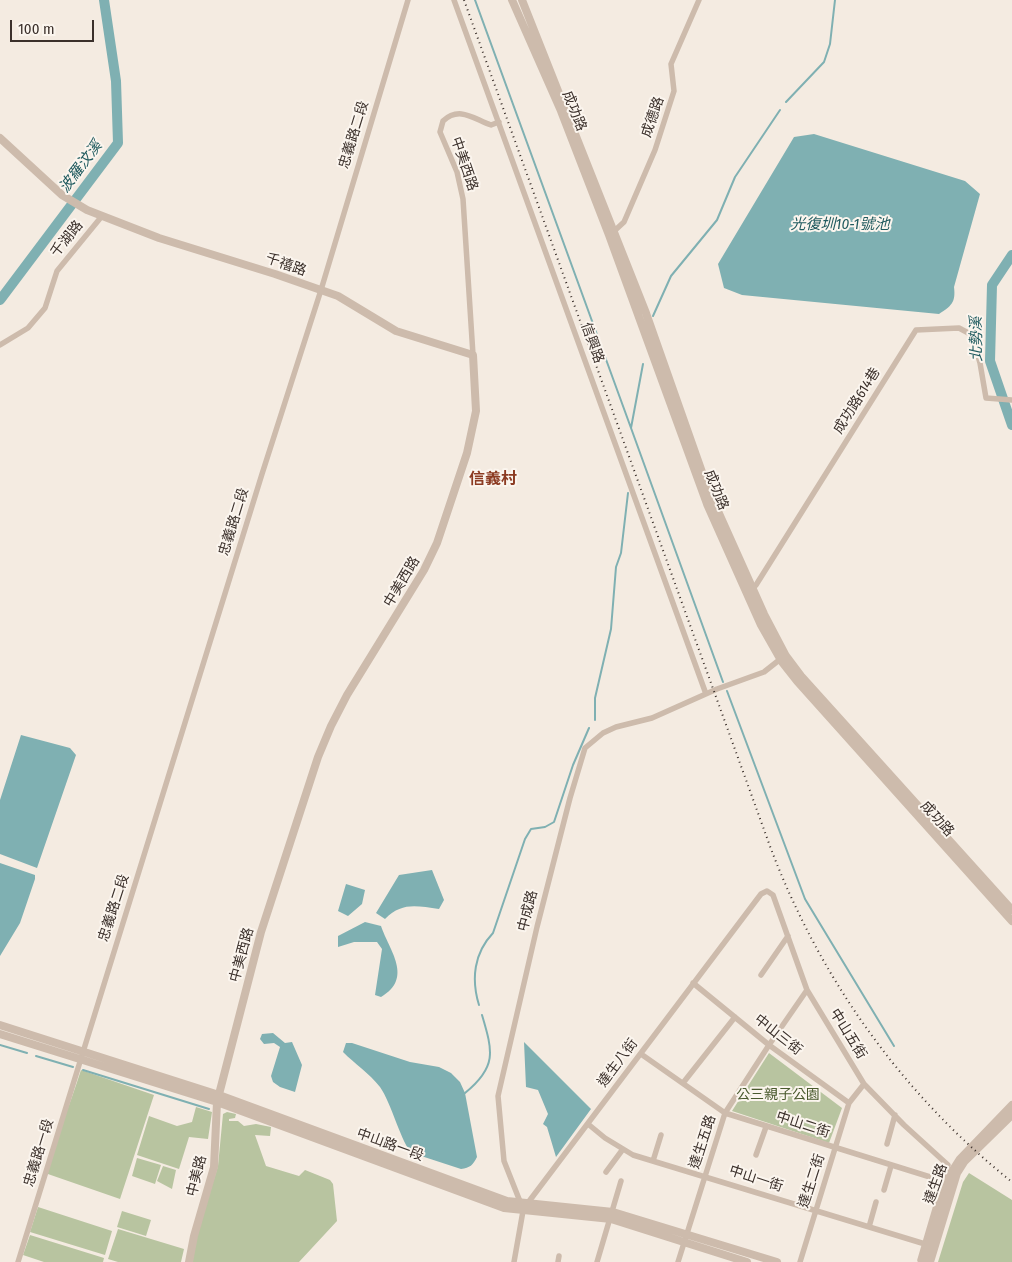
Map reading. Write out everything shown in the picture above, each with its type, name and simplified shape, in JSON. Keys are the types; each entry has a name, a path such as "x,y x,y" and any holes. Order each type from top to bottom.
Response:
{"street":[{"name":"忠義路二段","path":"83,1050 321,290 408,0"},
{"name":"信興路","path":"454,0 706,694"},
{"name":"成功路","path":"512,0 646,312 708,488 750,589 783,657 824,713 1012,921"},
{"name":"成功路","path":"522,0 612,234"},
{"name":"成德路","path":"612,234 624,222 655,150 674,91 671,64 699,0"},
{"name":"中美西路","path":"218,1099 235,1025 261,932 318,757 346,696 432,556 452,500 476,411 463,199 457,172 440,132 442,121 456,115 470,115 491,125 499,122"},
{"name":"千禧路","path":"0,138 62,195 87,210 159,238 338,296 396,331 473,355"},
{"name":"千湖路","path":"0,345 28,328 45,308 57,271 102,216"},
{"name":"成功路614巷","path":"750,589 916,330 959,328 972,335 980,363 986,398 991,400 1005,398 1012,400"},
{"name":"成功路","path":"783,657 1012,910"},
{"name":"中成路","path":"524,1206 504,1161 498,1096 539,917 585,748 603,733 628,723 652,718 706,694 764,672 783,657"},
{"name":"達生八街","path":"514,1262 524,1206 761,894 767,891"},
{"name":"中山五街","path":"767,891 773,895 807,990 864,1084 895,1116 948,1165"},
{"path":"761,975 788,936"},
{"name":"中山三街","path":"694,984 769,1044 849,1103"},
{"name":"達生五路","path":"678,1262 725,1114 769,1044 807,990"},
{"path":"682,1083 735,1017"},
{"name":"中山路一段","path":"0,1025 83,1050 302,1129 501,1207 524,1206 612,1216 688,1234 776,1262"},
{"name":"中山路一段","path":"0,1034 218,1099"},
{"name":"忠義路一段","path":"18,1262 83,1050"},
{"name":"中山二街","path":"641,1054 725,1114 943,1181"},
{"name":"達生二街","path":"800,1262 849,1103 864,1084"},
{"name":"中美路","path":"189,1262 194,1236 214,1167 218,1099"},
{"name":"達生路","path":"923,1262 952,1170 960,1159 1012,1105"},
{"name":"達生路","path":"930,1262 957,1172 964,1162 1012,1115"},
{"path":"887,1144 895,1116"},
{"name":"中山一街","path":"588,1124 633,1155 924,1244"},
{"path":"756,1155 766,1126"},
{"path":"653,1161 661,1135"},
{"path":"606,1172 622,1149"},
{"name":"達生路","path":"920,1262 948,1165"},
{"path":"884,1190 891,1166"},
{"path":"598,1262 621,1181"},
{"path":"869,1227 876,1202"},
{"name":"中山路一段","path":"612,1216 684,1243 747,1262"}],"green space":[{"name":"公三親子公園","path":"769,1053 842,1108 829,1143 732,1111"},
{"path":"81,1070 154,1095 120,1199 45,1173"},
{"path":"196,1107 212,1112 208,1139 189,1137 179,1169 137,1155 149,1116 177,1126 192,1122"},
{"path":"227,1112 236,1114 235,1118 229,1119 229,1121 238,1121 244,1126 256,1124 271,1127 270,1136 255,1135 266,1166 299,1176 305,1170 330,1180 333,1184 337,1221 299,1262 191,1262 195,1241 218,1166 223,1114"},
{"path":"137,1158 161,1165 155,1184 132,1176"},
{"path":"163,1166 176,1170 172,1189 157,1181"},
{"path":"969,1173 1012,1200 1012,1262 938,1262 963,1182"},
{"path":"38,1207 112,1231 105,1255 30,1232"},
{"path":"122,1211 151,1220 146,1236 117,1227"},
{"path":"118,1229 184,1249 181,1262 118,1262 108,1259"},
{"path":"30,1235 104,1258 103,1262 44,1262 23,1255"}],"water":[{"name":"光復圳10-1號池","path":"814,134 965,181 980,194 954,287 952,304 947,309 939,314 742,295 724,288 718,264 794,137"},
{"path":"21,735 70,748 76,755 37,868 0,854 0,800"},
{"path":"0,863 35,875 35,879 20,923 0,956"},
{"path":"432,870 444,900 439,909 410,906 397,910 385,919 376,913 399,875"},
{"path":"346,884 365,890 362,904 348,916 338,911"},
{"path":"365,922 381,926 396,963 398,973 396,981 391,989 381,997 375,995 382,949 377,942 354,942 338,947 338,936"},
{"path":"273,1033 285,1043 292,1042 302,1065 295,1092 280,1087 273,1082 271,1076 280,1047 274,1043 264,1044 260,1039 262,1034"},
{"path":"524,1042 591,1109 556,1157 547,1127 543,1124 548,1114 538,1090 526,1087"},
{"path":"346,1043 352,1043 410,1062 439,1067 451,1073 460,1082 465,1093 477,1157 473,1164 461,1169 412,1153 404,1141 380,1087 343,1052"}],"waterway":[{"name":"波羅汶溪","path":"0,300 118,143 116,81 104,0"},
{"path":"475,0 631,428"},
{"path":"786,102 824,62 830,44 835,0"},
{"path":"653,316 671,276 717,220 735,177 780,110"},
{"name":"北勢溪","path":"1012,255 992,285 990,361 1012,425"},
{"path":"643,364 631,428 723,682"},
{"path":"595,720 595,698 611,629 616,567 621,553 628,493"},
{"path":"727,691 805,899 894,1046"},
{"path":"479,1005 475,986 478,958 493,933 525,839 531,829 545,827 554,822 573,765 589,728"},
{"path":"465,1093 483,1075 490,1058 490,1049 482,1015"},
{"path":"0,1045 27,1053"},
{"path":"36,1056 73,1067"},
{"path":"83,1070 209,1109"}],"railway":[{"path":"464,0 771,849 791,897 814,944 840,989 869,1032 901,1073 935,1111 972,1148 1012,1182"}],"district":[{"name":"信義村","path":"493,480"}]}
